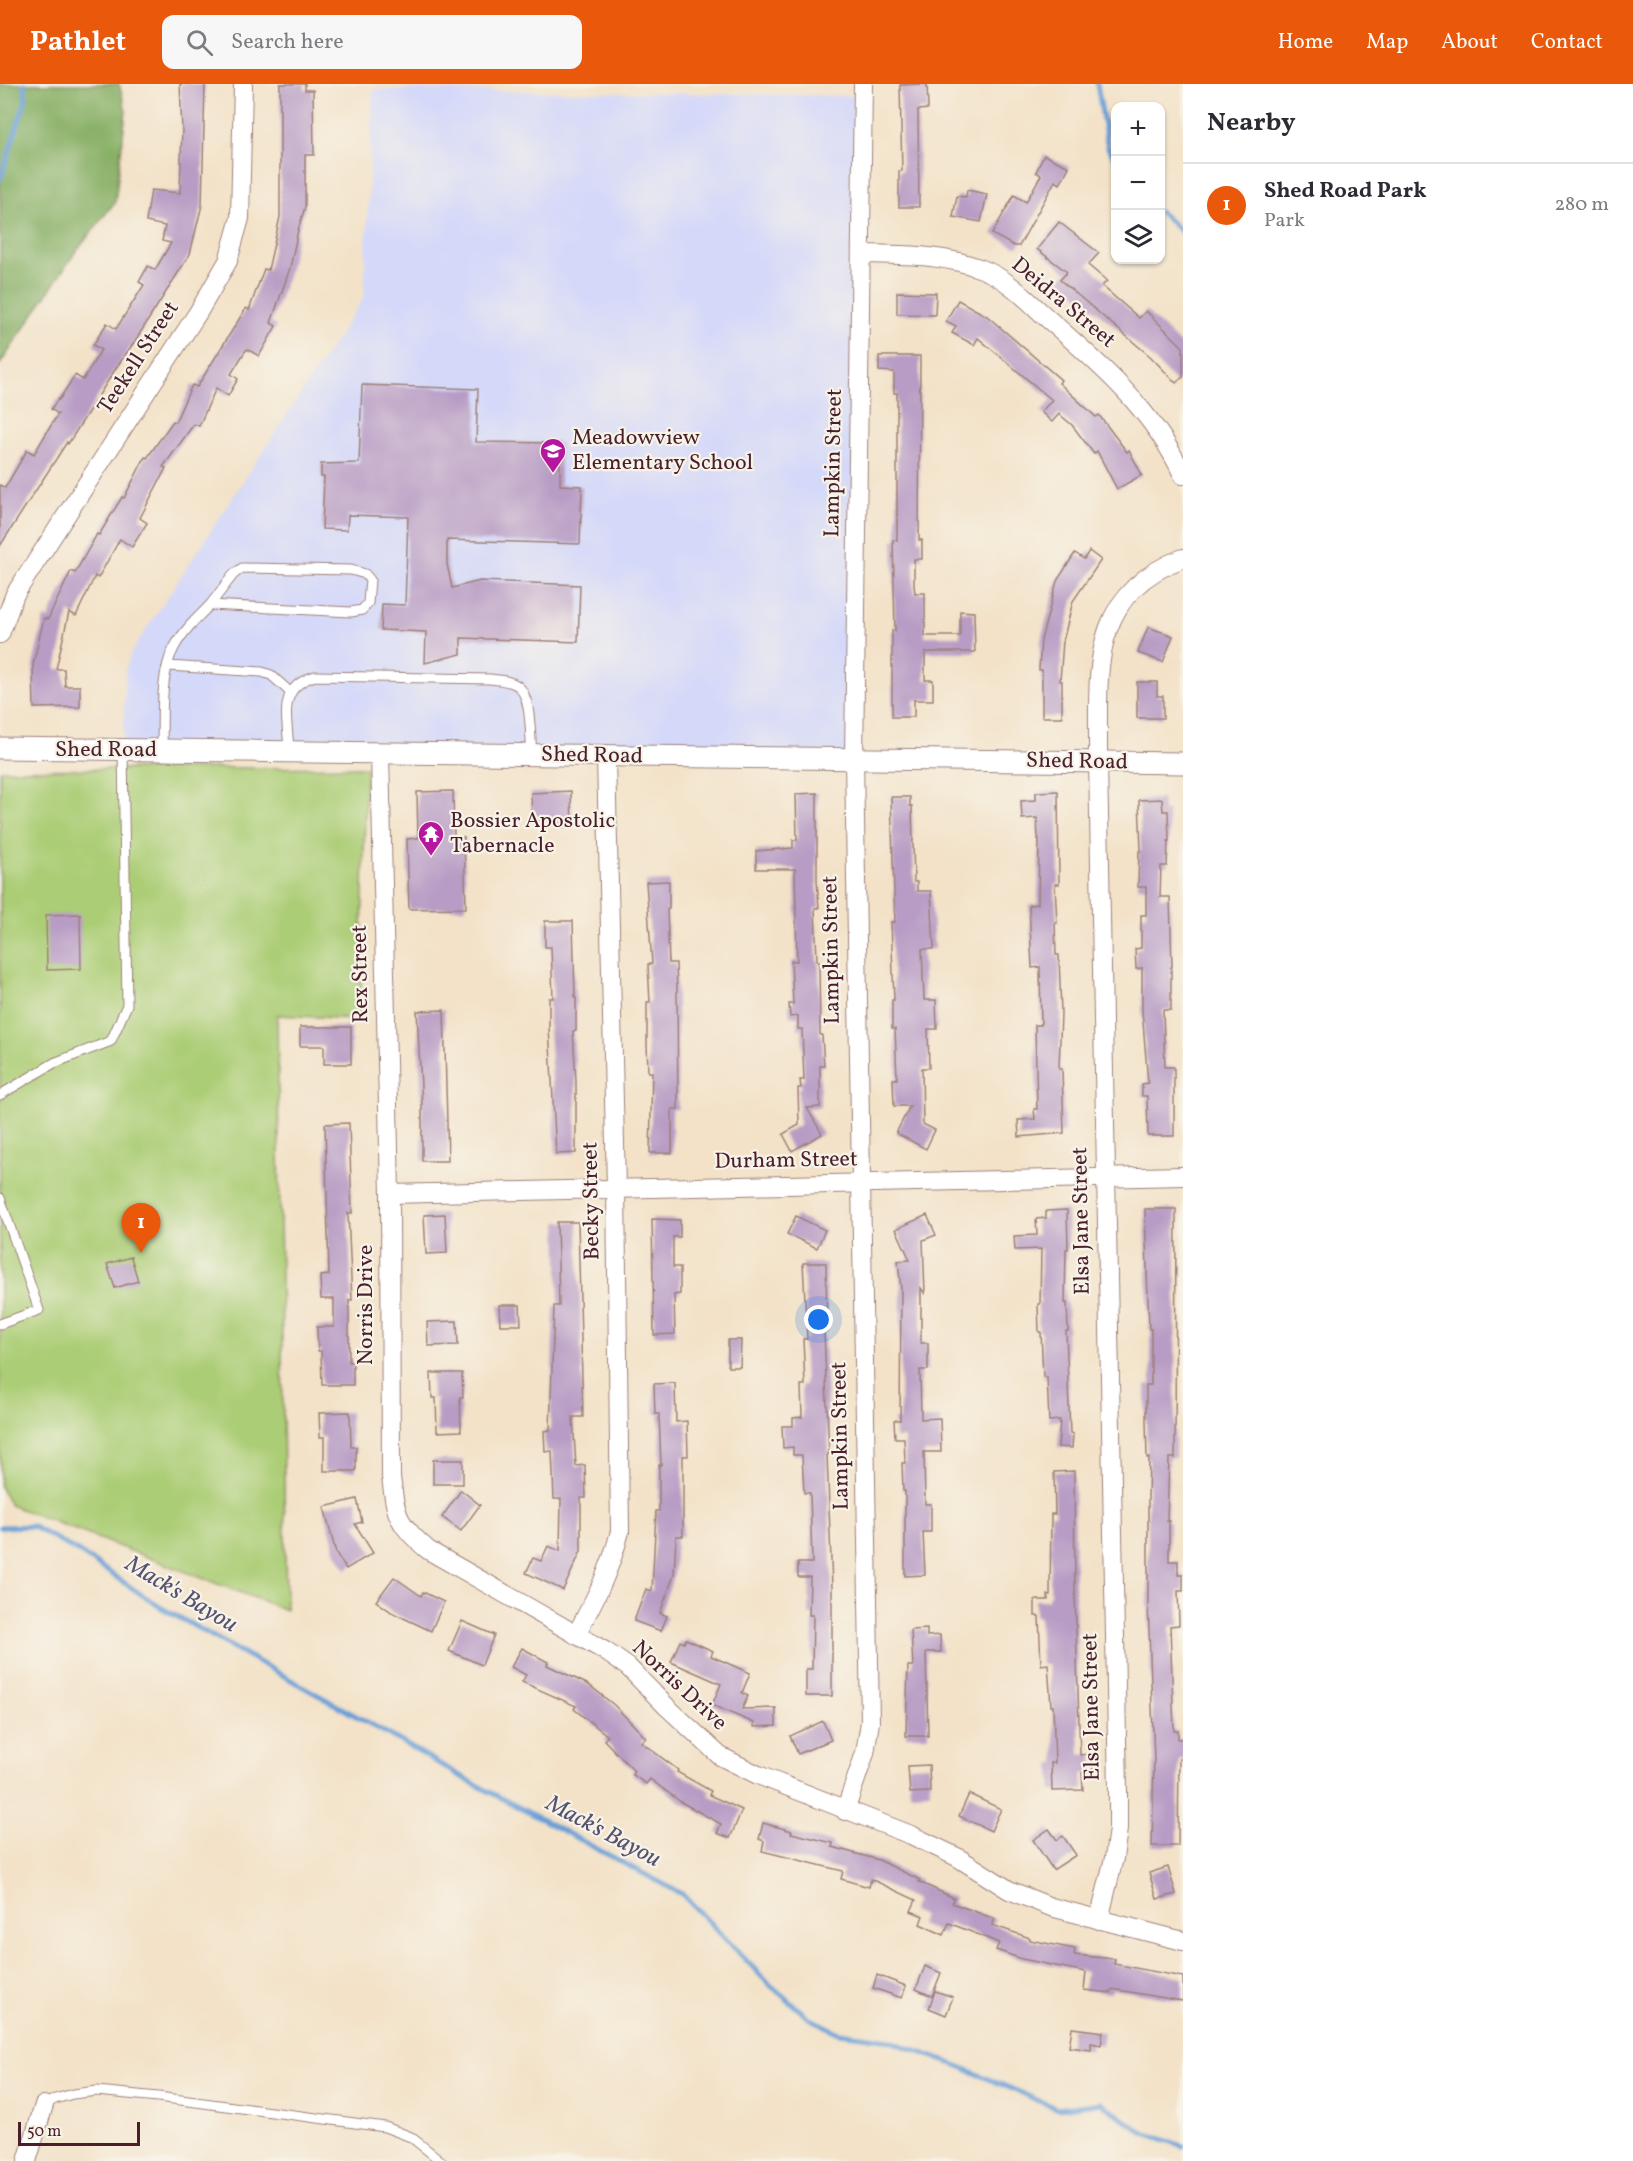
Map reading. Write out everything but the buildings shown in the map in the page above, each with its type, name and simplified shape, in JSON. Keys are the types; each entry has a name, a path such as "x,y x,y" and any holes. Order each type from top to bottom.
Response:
{"street":[{"name":"Teekell Street","path":"0,634 15,594 199,310 228,261 240,218 243,84"},
{"name":"Lampkin Street","path":"845,1811 865,1753 870,1722 862,1183 855,930 854,759 863,84"},
{"name":"Deidra Street","path":"861,254 939,257 964,262 985,270 1008,283 1096,361 1146,413 1172,452 1183,475"},
{"name":"Elsa Jane Street","path":"1099,1920 1114,1858 1118,1829 1098,762 1100,675 1103,648 1110,622 1122,599 1139,581 1165,565 1183,558"},
{"name":"Shed Road","path":"0,748 1183,763"},
{"name":"Rex Street","path":"380,753 390,1194"},
{"name":"Becky Street","path":"576,1635 603,1584 614,1556 620,1531 606,757"},
{"name":"Durham Street","path":"390,1194 615,1187 1183,1176"},
{"name":"Norris Drive","path":"390,1194 391,1477 395,1511 410,1535 428,1550 628,1667 666,1707 720,1756 758,1775 845,1811 911,1835 957,1857 1009,1890 1051,1907 1183,1941"},
{"path":"27,2161 44,2105"}],"lane":[{"path":"162,750 164,690 173,650 187,629 210,605 233,575 242,568 351,570 365,574 370,580 368,603 362,610 351,612 210,605"},
{"path":"168,666 262,672 271,675 290,692"},
{"path":"289,752 287,697 302,680 315,676 490,679 508,682 518,686 524,694 532,755"},
{"path":"0,1095 54,1063 111,1041 127,1005 123,750"},
{"path":"0,1198 39,1310 0,1324"},
{"path":"44,2105 55,2098 97,2091 385,2127 411,2138 441,2161"}],"shaded area":[{"name":"Meadowview Elementary School","path":"373,89 863,96 854,758 123,750 125,671 132,651 364,297"}],"green space":[{"path":"0,84 119,84 126,111 115,202 74,254 0,364"},
{"path":"366,767 360,1019 277,1015 286,1610 10,1505 0,1486 0,770"}],"waterway":[{"name":"Mack's Bayou","path":"0,180 26,99 24,84"},
{"name":"Mack's Bayou","path":"1097,84 1108,148 1114,156"},
{"name":"Mack's Bayou","path":"1165,217 1183,233"},
{"name":"Mack's Bayou","path":"0,1527 32,1526 79,1552 160,1607 469,1781 682,1894 769,1984 809,2018 839,2033 884,2039 961,2067 1058,2109 1101,2103 1142,2132 1183,2146"}],"place":[{"name":"Meadowview Elementary School","path":"553,474"},
{"name":"Bossier Apostolic Tabernacle","path":"431,857"},
{"name":"Shed Road Park","path":"141,1253"}]}
